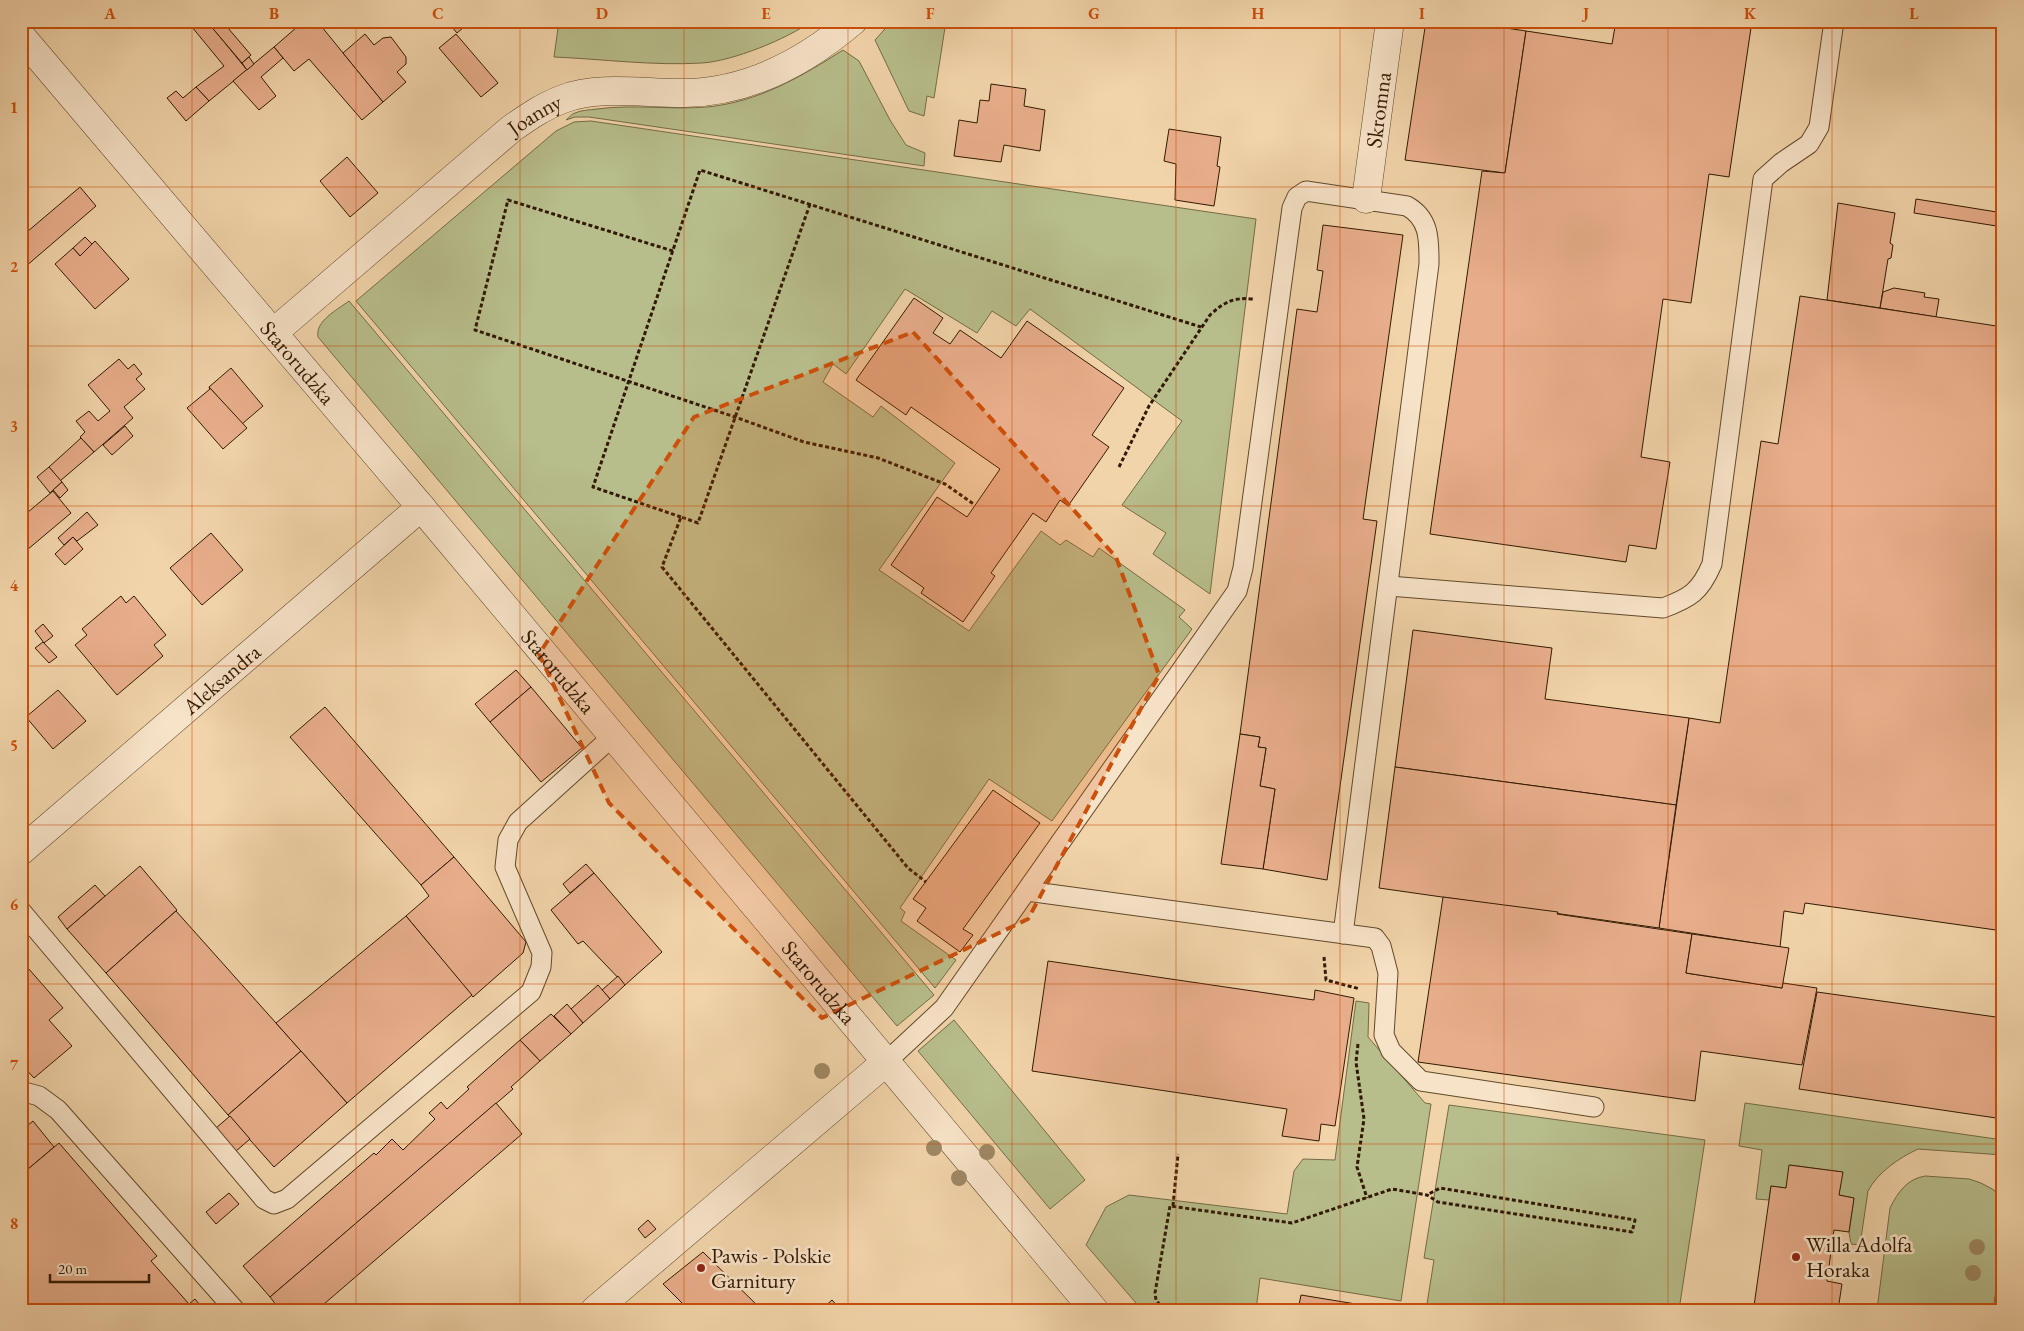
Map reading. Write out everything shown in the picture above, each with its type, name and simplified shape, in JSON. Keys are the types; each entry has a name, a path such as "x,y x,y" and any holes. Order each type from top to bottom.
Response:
{"street":[{"name":"Joanny","path":"273,333 511,129 538,110 564,98 585,93 685,93 740,84 770,75 792,64 833,38 853,21"},
{"name":"Skromna","path":"1366,199 1390,21"},
{"name":"Starorudzka","path":"21,36 421,507 1094,1310"},
{"name":"Aleksandra","path":"21,851 421,507"},
{"path":"601,1308 886,1062"}],"lane":[{"path":"1389,586 1663,608 1686,599 1706,579 1712,564 1764,179 1780,163 1808,144 1819,127 1834,21"},
{"path":"886,1062 944,1008 1237,591 1243,568 1292,208 1297,197 1306,191 1399,204 1416,211 1424,222 1430,239 1429,264 1389,586 1343,934"},
{"path":"21,910 264,1199 274,1204 287,1199 531,992 541,967 542,953 505,867 508,840 518,822 613,736"},
{"path":"1027,891 1375,938 1381,946 1388,973 1384,1035 1391,1051 1421,1080 1594,1107"},
{"path":"21,1091 39,1096 58,1110 235,1310"}],"path":[{"path":"810,204 698,523 593,487 700,170 810,204 1201,327"},
{"path":"673,251 508,200 475,330 804,442 878,458 944,484 975,505"},
{"path":"1118,467 1149,406 1210,315 1222,304 1233,299 1279,301"},
{"path":"681,517 662,567 908,868 926,882"},
{"path":"1321,931 1326,980 1361,989 1362,995"},
{"path":"1359,1036 1356,1062 1364,1119 1357,1167 1367,1198"},
{"path":"1164,1310 1156,1300 1155,1293 1170,1206 1173,1206 1178,1154"},
{"path":"1173,1206 1292,1223 1392,1190 1427,1195 1438,1202 1632,1232 1635,1220 1440,1188 1427,1195"}],"highlighted area":[{"path":"913,332 1116,557 1159,675 1028,919 822,1018 609,803 539,654 694,417"}],"green space":[{"path":"559,21 812,21 789,35 744,54 715,61 684,64 554,57"},
{"path":"892,21 946,21 934,98 927,96 924,116 909,111 875,40"},
{"path":"843,50 859,61 890,120 906,145 925,153 924,166 589,117 575,117 566,120 580,111 625,107 707,107 744,100 795,79"},
{"path":"591,121 1256,219 1210,594 1153,554 1166,533 1122,505 1182,421 1030,309 1016,326 992,311 977,333 905,289 846,374 833,364 823,382 873,417 881,406 955,463 879,570 969,631 1041,531 1060,545 1066,540 1093,557 1099,548 1185,610 1179,617 1192,629 1052,821 989,779 900,908 905,912 901,921 956,960 935,988 356,301 556,131 574,122"},
{"path":"349,301 934,995 897,1026 318,337 318,331 323,321"},
{"path":"1356,1001 1369,1003 1368,1037 1425,1103 1431,1104 1401,1301 1260,1278 1256,1310 1142,1310 1086,1245 1106,1207 1129,1195 1287,1214 1294,1171 1303,1159 1335,1160"},
{"path":"954,1020 1085,1180 1050,1209 918,1051"},
{"path":"1745,1103 2003,1140 2003,1155 1918,1149 1904,1157 1890,1166 1872,1184 1868,1191 1860,1245 1851,1244 1849,1232 1854,1198 1839,1195 1842,1172 1790,1165 1786,1188 1771,1186 1769,1200 1756,1199 1762,1150 1739,1146"},
{"path":"1449,1105 1705,1140 1679,1310 1465,1310 1427,1304 1434,1260 1424,1258"},
{"path":"1925,1176 1969,1179 1981,1183 1994,1190 2003,1202 2003,1243 1993,1310 1877,1310 1890,1208 1896,1197 1908,1183"}],"building":[{"path":"81,21 95,21 87,28"},
{"path":"187,21 207,21 247,70 209,101 196,87 224,66"},
{"path":"211,21 222,21 251,55 242,63 209,24"},
{"path":"304,21 317,21 383,102 362,120 309,59 294,71 274,47"},
{"path":"447,21 460,21 464,27 457,33"},
{"path":"1426,21 1459,21 1526,31 1505,173 1405,160"},
{"path":"1616,21 1752,21 1729,177 1709,174 1691,303 1663,299 1641,457 1670,462 1656,549 1629,545 1626,562 1430,534 1482,171 1505,173 1526,31 1612,44"},
{"path":"365,34 374,45 383,38 391,37 406,57 406,64 397,72 406,82 383,102 343,53"},
{"path":"456,34 498,83 481,97 439,48"},
{"path":"274,47 283,58 261,77 276,96 259,110 233,81"},
{"path":"249,57 254,64 247,70 242,63"},
{"path":"991,84 1026,89 1024,106 1045,110 1040,151 1004,145 1001,162 954,156 959,120 977,123 980,100 989,101"},
{"path":"196,87 209,101 186,121 167,98 176,91 183,98"},
{"path":"1169,129 1221,137 1217,166 1220,167 1214,206 1175,200 1176,164 1164,161"},
{"path":"347,157 378,193 350,217 320,181"},
{"path":"80,187 96,206 25,267 21,263 21,237"},
{"path":"1916,199 2003,213 2003,227 1914,213"},
{"path":"1838,203 1895,213 1890,243 1893,245 1891,258 1888,259 1880,308 1827,300"},
{"path":"1323,225 1403,235 1363,519 1377,521 1327,880 1263,869 1275,789 1260,786 1266,748 1258,747 1260,737 1240,734 1297,309 1317,312 1323,271 1317,270"},
{"path":"85,237 92,244 80,256 73,248"},
{"path":"95,241 129,279 95,309 55,264 73,248 80,256"},
{"path":"1894,288 1925,293 1924,297 1939,299 1936,317 1880,308 1883,292"},
{"path":"1800,296 2003,327 2003,931 1805,903 1803,914 1784,911 1780,947 1659,928 1689,718 1720,723 1761,441 1778,444"},
{"path":"914,298 943,318 933,333 950,344 960,330 1001,358 1027,321 1124,388 1092,435 1109,447 1068,506 1060,500 1046,522 1033,513 991,573 995,576 963,622 921,593 924,588 891,565 937,497 967,517 1000,469 911,407 906,415 856,380"},
{"path":"119,359 128,369 134,364 142,374 136,379 145,389 124,407 133,418 94,452 80,437 85,432 76,421 89,411 98,421 110,411 88,385"},
{"path":"231,368 263,406 242,424 209,387"},
{"path":"209,387 247,428 223,449 187,408 210,389"},
{"path":"125,426 133,436 112,455 103,445"},
{"path":"81,438 94,452 60,481 49,467"},
{"path":"49,467 62,482 50,493 37,477"},
{"path":"62,482 68,490 60,498 53,490"},
{"path":"53,491 71,513 21,555 21,518"},
{"path":"87,512 98,525 77,541 73,537 64,545 58,538"},
{"path":"211,533 243,570 202,605 170,568"},
{"path":"73,537 83,549 65,565 55,554"},
{"path":"121,596 126,603 134,596 166,635 154,645 163,656 117,695 75,645 87,635 82,629"},
{"path":"43,624 53,636 44,643 35,631"},
{"path":"1413,630 1552,648 1545,699 1689,718 1676,805 1395,767"},
{"path":"43,642 57,657 49,663 35,648"},
{"path":"516,670 531,687 490,722 475,704"},
{"path":"531,687 582,748 541,782 490,722"},
{"path":"58,690 86,721 53,749 26,717"},
{"path":"325,707 454,857 421,885 290,737"},
{"path":"1240,734 1260,737 1258,747 1266,748 1260,786 1275,789 1263,869 1221,864"},
{"path":"1395,767 1676,805 1659,928 1379,888"},
{"path":"993,790 1040,823 963,929 973,935 960,952 917,921 926,908 913,899"},
{"path":"454,857 526,942 523,953 473,997 406,916 429,896 421,885"},
{"path":"586,864 594,873 570,893 563,884"},
{"path":"140,866 177,910 106,973 67,929"},
{"path":"594,873 662,952 625,985 583,941 578,944 551,910"},
{"path":"95,885 105,896 67,929 58,917"},
{"path":"1443,897 1558,912 1557,914 1692,934 1686,973 1782,988 1783,983 1817,988 1802,1065 1701,1051 1695,1101 1418,1062"},
{"path":"176,911 301,1051 228,1115 106,973"},
{"path":"406,916 472,995 347,1103 276,1023"},
{"path":"1692,934 1789,948 1782,988 1686,973"},
{"path":"21,960 63,1008 49,1020 72,1046 34,1078 21,1064"},
{"path":"1048,961 1314,1000 1315,990 1354,998 1335,1126 1321,1124 1319,1141 1282,1136 1287,1109 1032,1071"},
{"path":"618,976 625,985 610,999 602,990"},
{"path":"598,985 610,999 583,1023 571,1009"},
{"path":"1817,992 2003,1018 2003,1119 1799,1089"},
{"path":"567,1004 583,1023 571,1034 554,1016"},
{"path":"551,1014 571,1034 540,1061 520,1040"},
{"path":"520,1040 540,1061 511,1087 513,1089 270,1297 243,1266 374,1153 376,1155 392,1139 403,1150 435,1119 429,1113 441,1102 447,1109 469,1089 467,1087"},
{"path":"301,1051 347,1103 274,1167 228,1115"},
{"path":"496,1103 522,1134 317,1310 280,1310 270,1297"},
{"path":"230,1116 250,1139 236,1151 216,1128"},
{"path":"33,1121 54,1147 21,1175 21,1131"},
{"path":"59,1143 157,1256 151,1261 189,1304 195,1299 204,1310 21,1310 21,1175"},
{"name":"Willa Adolfa Horaka","path":"1789,1165 1843,1172 1839,1195 1854,1198 1849,1232 1834,1230 1827,1281 1842,1284 1838,1310 1769,1310 1769,1308 1754,1306 1771,1186 1786,1188"},
{"path":"229,1193 239,1204 216,1224 206,1212"},
{"path":"648,1220 656,1229 645,1238 638,1229"},
{"name":"Pawis - Polskie Garnitury","path":"703,1252 762,1310 689,1310 663,1284"},
{"path":"1301,1295 1362,1305 1361,1310 1298,1310"},
{"path":"832,1300 841,1310 821,1310"},
{"path":"1362,1305 1391,1310 1361,1310"},
{"path":"1259,1306 1284,1310 1259,1310"}],"place":[{"name":"Willa Adolfa Horaka","path":"1796,1257"},
{"name":"Pawis - Polskie Garnitury","path":"701,1268"}]}
